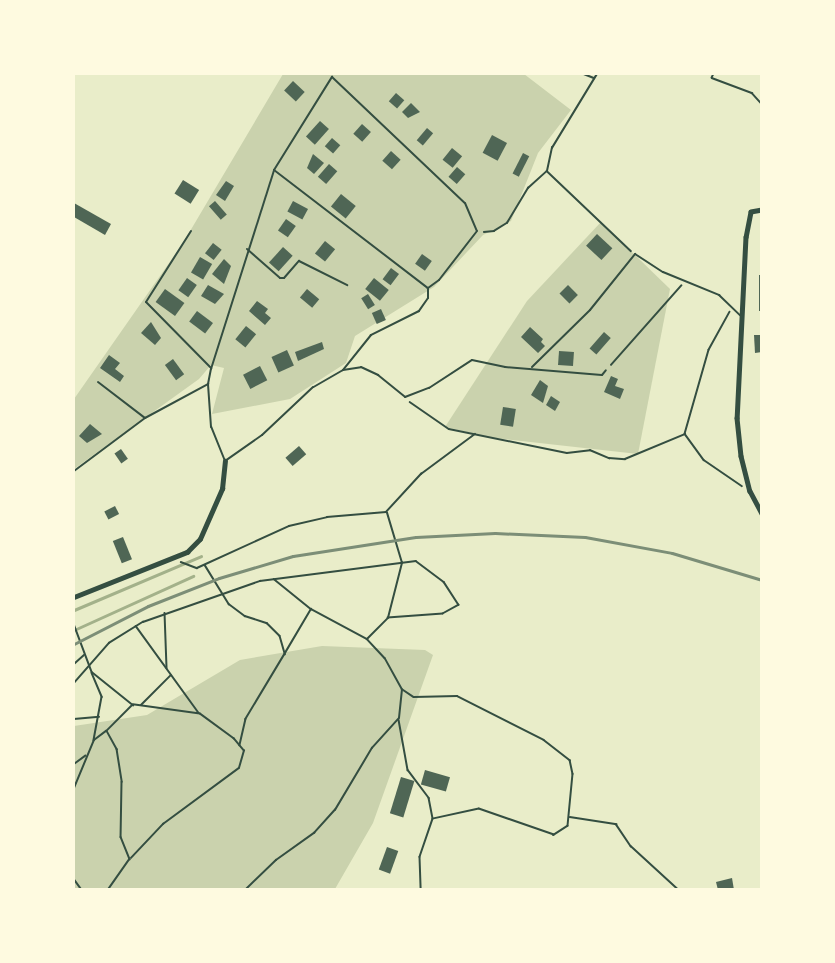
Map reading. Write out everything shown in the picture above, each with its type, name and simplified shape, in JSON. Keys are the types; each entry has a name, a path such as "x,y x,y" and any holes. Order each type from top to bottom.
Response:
{"street":[{"path":"762,210 751,212 740,315 737,418 741,456 750,491 762,514"},
{"path":"74,597 173,558 200,539 222,489 225,461"}],"lane":[{"path":"428,288 439,280 451,260 477,231 465,203 333,77 274,170 247,249 211,369 208,384 211,427 225,461 262,435 313,387 343,370 361,367 378,375 405,398 429,388 472,360 602,375 606,370"},
{"path":"274,170 428,288"},
{"path":"191,231 146,302 211,369"},
{"path":"247,249 280,278 284,279 299,261 347,285"},
{"path":"531,368 590,310 635,254 685,281 719,295 740,315"},
{"path":"343,370 372,335 419,311 428,298 428,288"},
{"path":"98,382 145,418"},
{"path":"74,471 145,418 208,384"}],"path":[{"path":"584,74 594,78"},
{"path":"477,231 494,231 507,223 528,188 547,171 552,148 597,74"},
{"path":"707,74 752,93 762,104"},
{"path":"712,78 714,74"},
{"path":"547,171 635,254"},
{"path":"606,370 685,281"},
{"path":"685,434 709,350 732,309"},
{"path":"405,398 449,429 567,453 590,450 609,458 625,459 685,434"},
{"path":"173,558 197,568 289,526 327,517 386,512 421,474 475,434"},
{"path":"685,434 704,460 750,491"},
{"path":"367,639 388,618 402,563 386,512"},
{"path":"74,684 88,664 109,643 136,626 165,612 274,579 416,561 429,567 444,582 459,605 443,615 388,618"},
{"path":"205,564 222,594 245,616 273,629 280,636 285,654"},
{"path":"274,579 311,609 367,639 385,658 402,689 414,697 458,696 544,740 570,760 573,774 568,826 554,835 479,809 433,819"},
{"path":"240,746 246,719 311,609"},
{"path":"165,612 167,669"},
{"path":"74,624 102,697 94,740 74,789"},
{"path":"108,890 130,859 164,824 239,768 244,751 200,714 136,626"},
{"path":"74,664 84,654"},
{"path":"92,672 133,705 200,714"},
{"path":"141,705 172,675"},
{"path":"402,689 399,718 408,770 429,798 433,819 420,857 422,890"},
{"path":"94,740 133,705"},
{"path":"74,719 99,717"},
{"path":"245,890 276,860 314,833 335,810 372,748 399,718"},
{"path":"106,731 117,749 122,782 121,837 130,859"},
{"path":"74,764 86,755"},
{"path":"569,816 616,824 632,846 679,890"},
{"path":"74,879 82,890"},
{"path":"109,886 111,890"}],"green space":[{"path":"283,74 524,74 571,110 538,153 511,221 483,235 434,287 355,336 346,363 290,399 212,414 224,368 211,365 199,379 74,469 74,399 183,243"},
{"path":"601,222 670,289 638,454 494,438 445,427 527,301"},
{"path":"322,646 425,650 433,655 373,823 335,889 74,889 74,726 147,715 240,660"}],"building":[{"path":"293,81 305,92 296,101 284,91"},
{"path":"396,93 404,100 397,109 389,101"},
{"path":"411,103 420,112 408,118 402,112"},
{"path":"320,121 329,129 315,145 306,137"},
{"path":"362,124 371,132 362,142 353,134"},
{"path":"427,128 433,133 423,145 417,140"},
{"path":"492,135 507,143 498,161 483,153"},
{"path":"332,138 340,145 333,154 325,146"},
{"path":"452,148 462,156 453,168 443,160"},
{"path":"391,151 401,160 392,169 382,161"},
{"path":"523,153 529,156 519,177 513,173"},
{"path":"313,154 324,163 314,174 307,168"},
{"path":"329,164 337,171 326,184 318,177"},
{"path":"457,167 465,174 457,184 448,177"},
{"path":"183,180 199,190 191,204 175,194"},
{"path":"226,181 234,186 225,201 216,195"},
{"path":"341,194 356,206 346,218 331,206"},
{"path":"215,201 227,215 221,220 209,206"},
{"path":"293,201 308,209 302,220 287,212"},
{"path":"74,203 111,224 105,235 74,217"},
{"path":"286,219 296,226 288,237 278,230"},
{"path":"597,234 612,248 601,260 586,246"},
{"path":"325,241 335,249 325,262 315,253"},
{"path":"213,243 222,250 214,260 205,253"},
{"path":"283,247 293,256 279,271 269,263"},
{"path":"422,254 432,261 425,271 415,264"},
{"path":"200,257 212,264 203,280 191,273"},
{"path":"224,259 231,266 224,284 212,274"},
{"path":"391,268 399,274 391,285 383,279"},
{"path":"759,275 762,275 762,311 759,311"},
{"path":"187,278 197,285 188,297 178,290"},
{"path":"374,278 389,290 380,301 365,289"},
{"path":"208,285 224,294 215,304 201,296"},
{"path":"568,285 578,295 569,303 560,293"},
{"path":"165,289 184,303 175,316 156,302"},
{"path":"307,289 319,299 312,308 300,297"},
{"path":"368,294 375,305 368,309 361,298"},
{"path":"257,301 268,309 265,313 271,318 265,325 249,311"},
{"path":"381,309 386,320 377,324 372,313"},
{"path":"197,311 213,323 205,333 189,321"},
{"path":"151,322 161,338 155,345 141,333"},
{"path":"246,326 256,334 245,347 235,339"},
{"path":"530,327 543,339 541,342 545,346 538,353 521,337"},
{"path":"604,332 611,338 596,355 590,349"},
{"path":"754,335 762,335 762,352 755,353"},
{"path":"322,342 324,349 298,361 295,352"},
{"path":"287,350 294,366 278,372 271,357"},
{"path":"559,351 574,352 573,366 558,365"},
{"path":"109,355 120,363 115,369 124,376 120,382 100,368"},
{"path":"173,359 184,374 176,380 165,365"},
{"path":"260,366 267,380 250,389 243,375"},
{"path":"611,376 618,379 615,386 624,389 620,399 604,392"},
{"path":"540,380 548,386 543,403 531,395"},
{"path":"551,396 560,402 555,411 546,405"},
{"path":"503,407 516,409 513,427 500,425"},
{"path":"90,424 102,434 87,443 79,436"},
{"path":"299,446 306,454 293,466 285,458"},
{"path":"121,449 128,459 121,463 114,454"},
{"path":"115,506 119,514 108,519 104,511"},
{"path":"123,537 132,559 122,563 113,541"},
{"path":"425,770 450,777 446,792 421,784"},
{"path":"401,777 414,781 403,817 390,813"},
{"path":"387,847 398,851 390,874 379,870"},
{"path":"732,878 734,890 718,890 716,882"}],"waterway":[{"path":"74,610 201,556"},
{"path":"74,630 193,576"}],"railway":[{"path":"74,644 148,606 219,578 293,556 416,537 495,533 585,537 672,553 762,580"}]}
